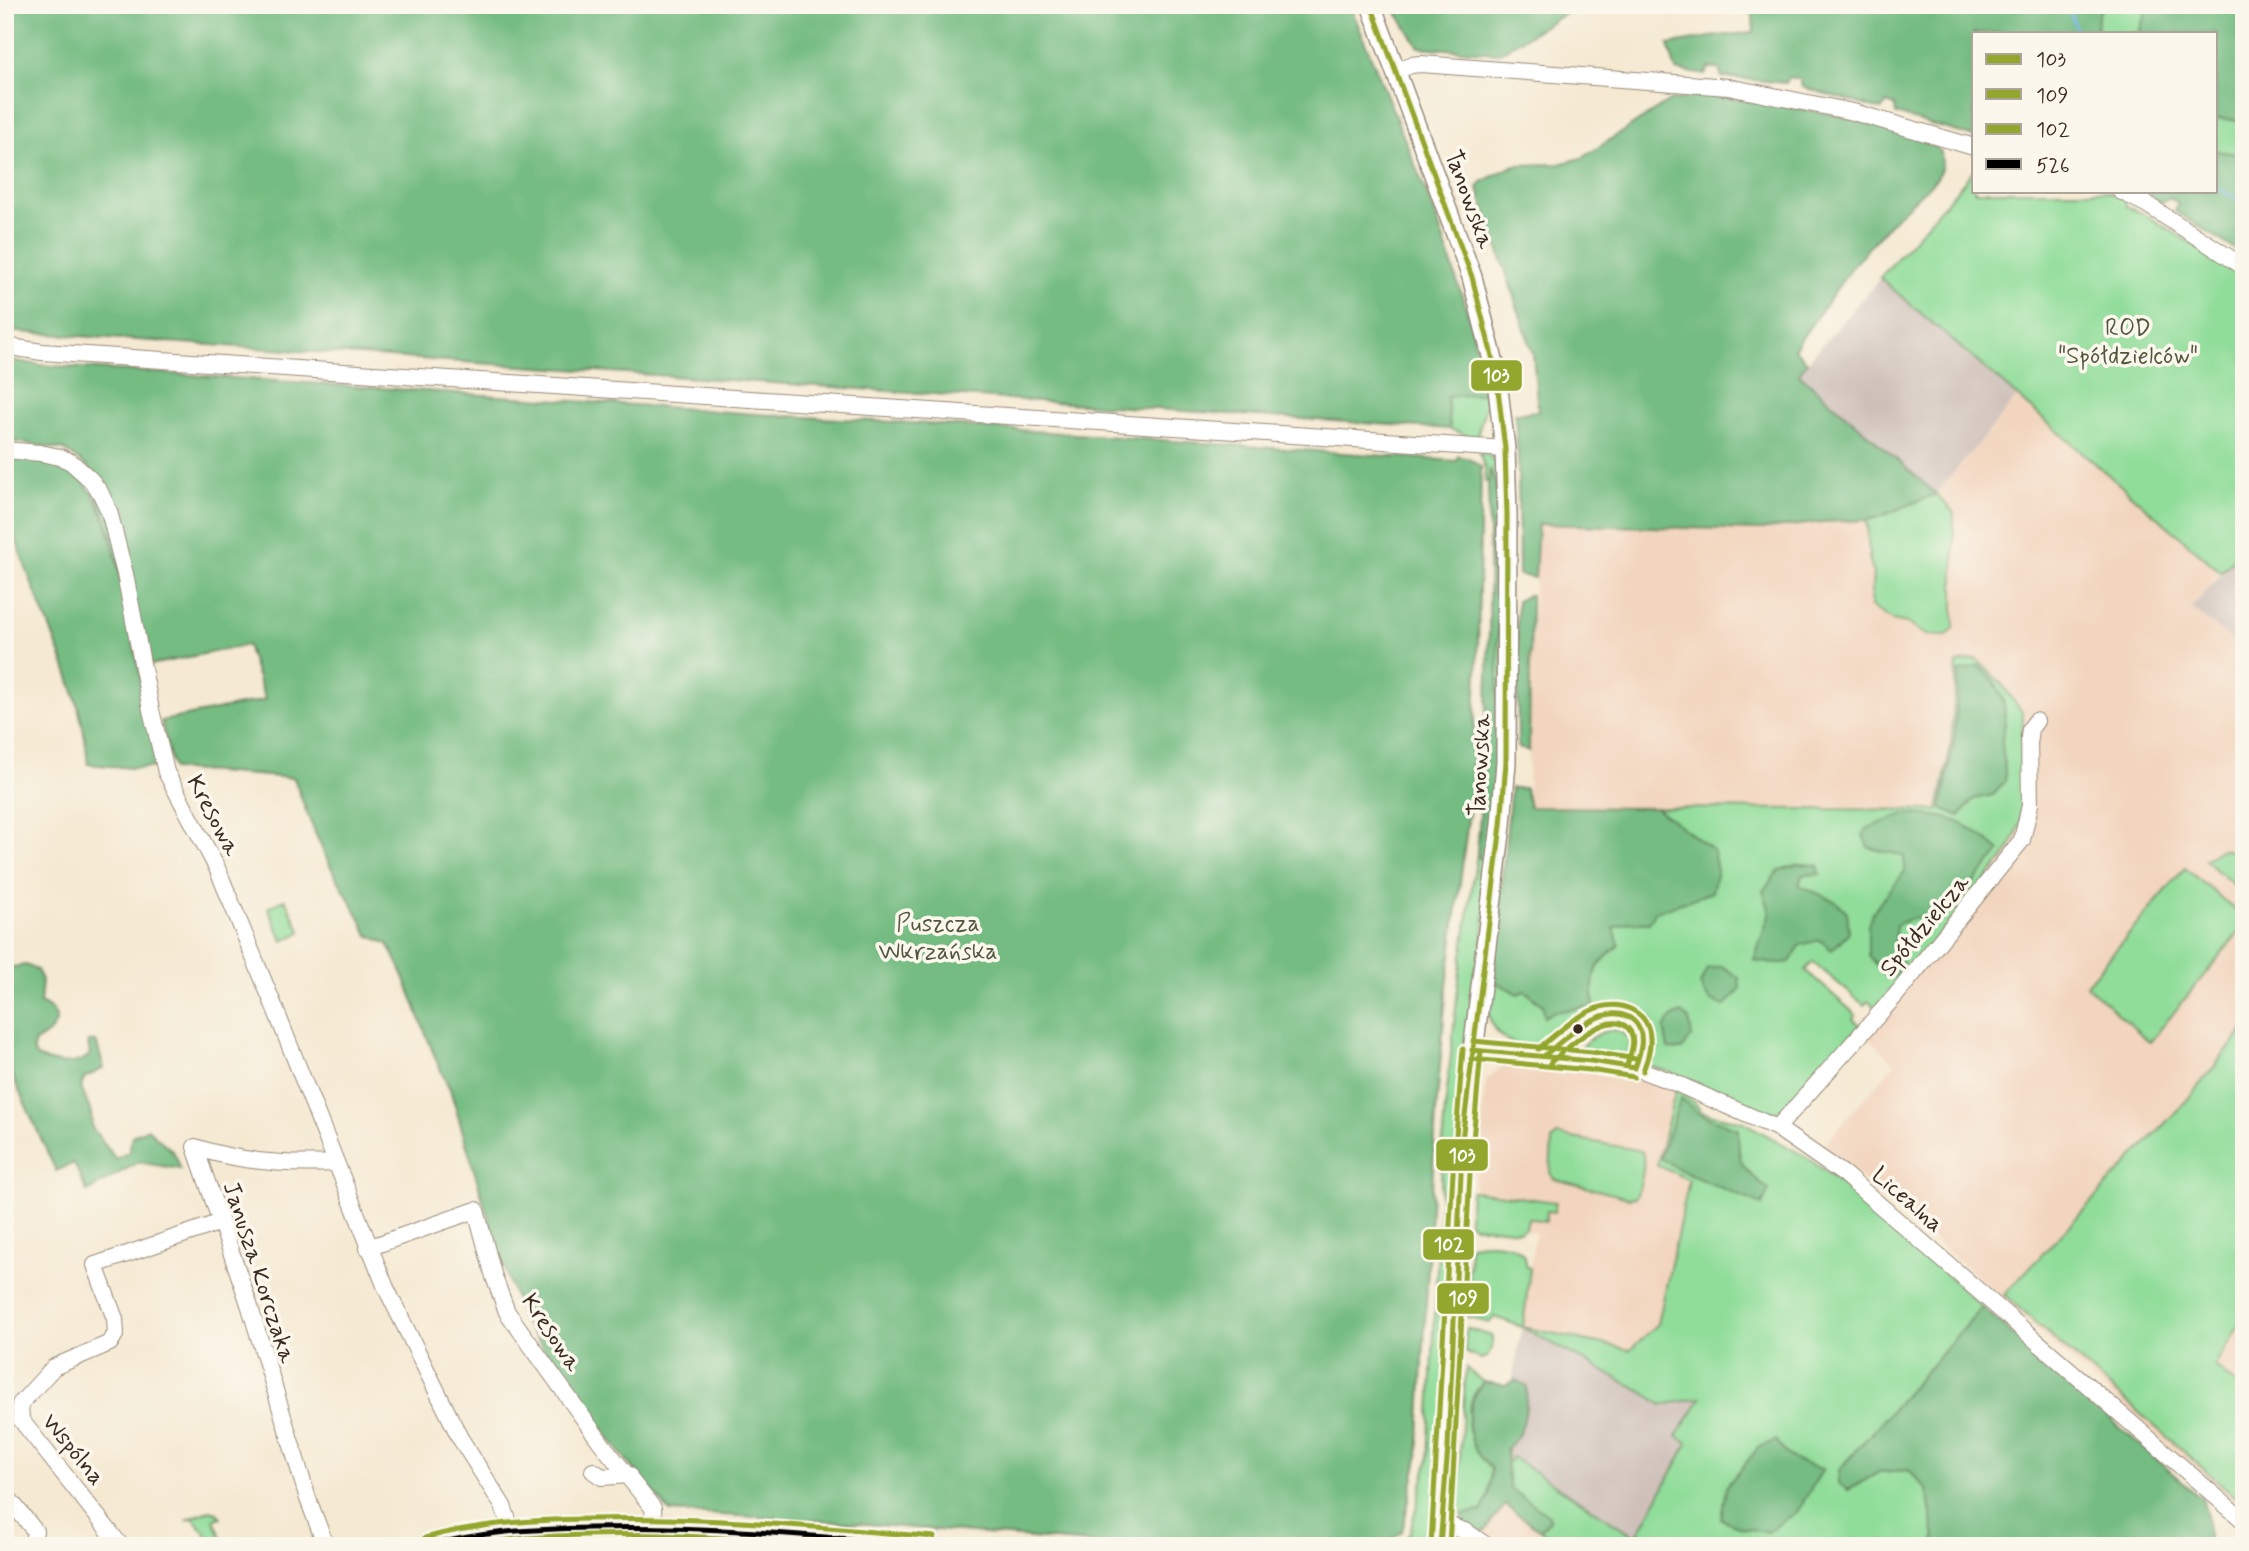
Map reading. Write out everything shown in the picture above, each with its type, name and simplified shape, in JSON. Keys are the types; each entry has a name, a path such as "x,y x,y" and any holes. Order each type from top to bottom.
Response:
{"main road":[{"name":"Tanowska","path":"1371,5 1477,292 1496,372 1505,449 1506,762 1472,1050 1459,1193 1449,1422 1440,1546"}],"street":[{"path":"1395,71 1421,64 1728,87 1853,112 1972,146"},
{"path":"2122,192 2146,204 2244,267"},
{"path":"5,346 52,352 1505,449"},
{"name":"Kresowa","path":"5,450 60,457 71,462 100,492 108,511 125,574 151,710 166,772 217,868 368,1248 425,1372 460,1438 503,1506 512,1531"},
{"name":"Spółdzielcza","path":"1777,1128 1896,995 2022,840 2030,805 2029,737 2030,729 2036,722"},
{"name":"Licealna","path":"1472,1050 1568,1058 1635,1068 1777,1128 1846,1175 2244,1521"},
{"name":"Janusza Korczaka","path":"326,1546 308,1499 250,1304 195,1147 243,1158 335,1163"},
{"name":"Kresowa","path":"368,1248 476,1210 494,1277 507,1312 602,1444 653,1508 654,1527"},
{"name":"Wspólna","path":"121,1546 21,1420 20,1404 54,1367 110,1343 116,1333 115,1319 95,1265 221,1222"},
{"path":"593,1471 602,1477 629,1475"},
{"path":"5,1494 33,1538"},
{"path":"1442,1523 1467,1532 1487,1546"},
{"path":"427,1546 466,1536 512,1531 654,1527 933,1546"}],"shaded area":[{"path":"1880,278 2017,397 1936,494 1798,373"},
{"path":"2017,397 2221,572 2191,608 2244,650 2244,1513 1959,1261 1823,1146 1895,1063 1858,1029 2007,855 1951,745 1938,810 1528,807 1537,524 1759,530 1879,517 1936,494"},
{"path":"2244,548 2244,650 2191,608"},
{"path":"1517,1062 1601,1070 1676,1089 1690,1180 1658,1324 1629,1350 1522,1327 1535,1233 1524,1230 1528,1199 1474,1191 1486,1081 1499,1068"},
{"path":"1522,1327 1662,1405 1701,1397 1677,1435 1690,1444 1636,1538 1499,1456"},
{"path":"1505,1505 1540,1530 1527,1546 1491,1546 1480,1537"}],"green space":[{"path":"5,5 1350,5 1435,214 1469,317 1487,393 1447,397 1450,429 5,331"},
{"path":"1392,5 1579,5 1499,53 1419,47"},
{"path":"1752,5 2104,5 2098,15 2097,32 1972,32 1972,136 1896,114 1895,106 1887,103 1881,110 1802,87 1800,79 1789,77 1786,83 1722,77 1719,69 1708,68 1705,75 1676,70 1668,45 1754,32"},
{"path":"2104,5 2151,5 2139,32 2097,32 2098,14"},
{"path":"2151,5 2244,5 2244,121 2218,118 2218,32 2139,32"},
{"path":"1709,96 1841,116 1929,141 1941,152 1942,165 1937,178 1889,224 1855,263 1794,349 1807,362 1799,374 1936,494 1867,520 1822,522 1759,530 1538,524 1535,578 1519,575 1515,414 1538,411 1533,354 1478,188 1483,181 1515,165 1559,164 1582,158 1671,100"},
{"path":"2218,118 2244,121 2244,155 2218,151"},
{"path":"2218,151 2244,155 2244,255 2175,211 2178,203 2170,198 2162,203 2146,192 2218,192"},
{"name":"ROD \"Spółdzielców\"","path":"1972,172 1972,192 2108,192 2126,200 2126,206 2146,215 2244,277 2244,548 2221,572 1880,278"},
{"name":"Puszcza Wkrzańska","path":"5,359 40,365 764,415 1457,461 1458,456 1481,467 1478,653 1471,796 1446,994 1436,1113 1418,1458 1402,1532 1381,1546 1124,1546 844,1522 670,1512 623,1456 522,1319 450,1089 405,980 388,944 368,935 324,854 294,778 173,769 161,721 265,700 247,645 150,665 89,468 65,450 5,440"},
{"path":"1487,393 1476,439 1450,429 1447,396"},
{"path":"1479,453 1488,455 1497,463 1503,691 1433,1546 1411,1546 1406,1539 1428,1461 1444,1119 1460,970 1477,853 1480,859 1484,859 1495,768 1497,500 1490,470 1488,482 1485,482 1485,468"},
{"path":"5,457 62,465 75,472 94,495 111,534 159,767 132,768 88,764 75,695 14,533 5,494"},
{"path":"1490,469 1497,500 1497,735 1489,835 1484,859 1480,859 1477,853 1488,670"},
{"path":"1936,494 1954,513 1954,628 1947,636 1926,635 1871,607 1873,572 1869,557 1867,520"},
{"path":"1531,595 1529,751 1518,748 1517,601"},
{"path":"1976,659 2000,682 2023,713 2021,823 2007,855 1876,1008 1868,1001 1864,1005 1813,962 1805,970 1856,1015 1853,1019 1860,1026 1786,1108 1770,1113 1754,1111 1687,1078 1650,1066 1645,1061 1645,1055 1654,1054 1656,1039 1652,1024 1647,1015 1642,1020 1625,1008 1593,1011 1546,1047 1518,1045 1496,1031 1489,1010 1492,980 1518,993 1525,990 1553,1012 1593,1006 1593,977 1599,965 1619,945 1614,928 1629,922 1649,923 1655,912 1712,892 1713,850 1656,808 1938,810 1951,745 1957,663"},
{"path":"1979,666 1995,683 2004,703 2002,742 2005,782 1993,795 1974,799 1960,816 1941,808 1955,735 1959,672"},
{"path":"1511,788 1525,788 1529,807 1656,808 1713,850 1717,871 1712,892 1655,912 1649,923 1629,922 1614,928 1619,945 1596,971 1593,985 1594,1006 1553,1012 1544,1017 1543,1005 1525,991 1518,994 1492,980"},
{"path":"1904,814 1956,821 2000,851 1953,904 1941,911 1896,925 1894,945 1903,964 1895,976 1885,976 1868,955 1868,925 1872,913 1905,871 1904,856 1868,847 1863,835 1866,829"},
{"path":"2221,849 2244,854 2244,894 2205,860"},
{"path":"1799,864 1818,865 1820,874 1802,875 1799,885 1835,901 1847,912 1849,932 1832,950 1820,940 1800,945 1790,962 1773,964 1754,960 1770,912 1763,891 1779,870"},
{"path":"2185,868 2244,917 2244,926 2150,1042 2086,985"},
{"path":"285,899 301,932 283,941 268,908"},
{"path":"26,965 37,970 42,980 40,1003 54,1013 56,1018 53,1028 35,1042 33,1048 36,1057 56,1063 76,1062 90,1055 88,1042 96,1041 104,1068 84,1078 81,1087 91,1113 92,1128 116,1159 129,1152 132,1136 148,1128 171,1150 180,1169 138,1162 87,1192 74,1163 56,1171 5,1060 5,968"},
{"path":"1722,966 1739,978 1740,989 1726,1006 1709,1000 1700,984 1707,969"},
{"path":"1682,1013 1689,1019 1692,1036 1682,1050 1668,1049 1664,1028 1672,1017"},
{"path":"1611,1030 1623,1033 1628,1038 1630,1050 1624,1060 1580,1053 1590,1040"},
{"path":"2244,1030 2244,1317 2215,1366 2244,1391 2244,1504 2004,1295 2187,1100"},
{"path":"1676,1089 1695,1103 1701,1112 1743,1122 1808,1158 1892,1224 1982,1307 1839,1470 1848,1490 1879,1472 1908,1470 1927,1489 1935,1538 1932,1546 1565,1546 1540,1530 1550,1520 1510,1490 1506,1464 1512,1457 1636,1537 1688,1443 1677,1436 1701,1398 1662,1405 1522,1327 1495,1317 1489,1323 1467,1317 1470,1245 1496,1243 1514,1247 1530,1268 1523,1327 1630,1350 1658,1324 1689,1180 1657,1165"},
{"path":"1681,1098 1699,1114 1738,1129 1740,1159 1743,1165 1769,1190 1762,1205 1688,1174 1660,1158"},
{"path":"1557,1135 1642,1151 1642,1174 1636,1197 1628,1198 1554,1179 1550,1173 1552,1141"},
{"path":"1471,1192 1556,1202 1554,1212 1547,1211 1546,1221 1528,1218 1526,1227 1520,1231 1474,1226 1469,1222"},
{"path":"1982,1307 2202,1499 2207,1515 2208,1546 1932,1546 1935,1538 1927,1489 1909,1470 1879,1472 1848,1490 1838,1483 1839,1470"},
{"path":"1466,1328 1492,1336 1492,1348 1487,1357 1481,1359 1465,1352"},
{"path":"1466,1368 1483,1382 1474,1394 1469,1409 1468,1428 1491,1468 1489,1496 1481,1511 1463,1514 1456,1512"},
{"path":"1516,1380 1527,1387 1527,1395 1518,1436 1507,1447 1506,1464 1510,1489 1549,1515 1550,1520 1540,1530 1505,1505 1480,1537 1460,1522 1463,1514 1481,1511 1489,1496 1491,1468 1475,1449 1469,1415 1476,1392 1483,1382 1505,1385"},
{"path":"1776,1440 1785,1452 1796,1460 1823,1469 1797,1512 1767,1532 1743,1528 1721,1519 1726,1487 1758,1448"},
{"path":"210,1510 221,1517 214,1520 223,1541 217,1543 217,1546 193,1518 186,1520"},
{"path":"670,1535 709,1541 793,1546 482,1546"}],"waterway":[{"path":"2067,5 2078,32"},
{"path":"2218,188 2244,203"}],"transit line":[{"name":"103","path":"1371,5 1472,277 1496,372 1505,449 1506,762 1501,825 1463,1132 1448,1447 1440,1546"},
{"name":"102","path":"1538,1049 1589,1011 1606,1006 1624,1007 1639,1015 1648,1029 1650,1046 1643,1071"},
{"name":"103","path":"1544,1056 1586,1023 1611,1014 1623,1015 1634,1021 1640,1031 1641,1044 1635,1068"},
{"name":"109","path":"1550,1063 1595,1028 1615,1023 1629,1029 1633,1038 1627,1065"},
{"name":"102","path":"1473,1041 1592,1052 1636,1059"},
{"name":"102","path":"1431,1545 1463,1049"},
{"name":"103","path":"1472,1050 1591,1061 1635,1068"},
{"name":"109","path":"1449,1546 1470,1174 1481,1051"},
{"name":"109","path":"1471,1059 1590,1070 1634,1077"},
{"name":"102","path":"425,1538 506,1523 567,1519 675,1519 761,1523 934,1537"},
{"name":"526","path":"428,1546 509,1532 633,1528 760,1532 930,1546"},
{"name":"109","path":"464,1546 554,1536 600,1535 692,1536 828,1546"}]}
